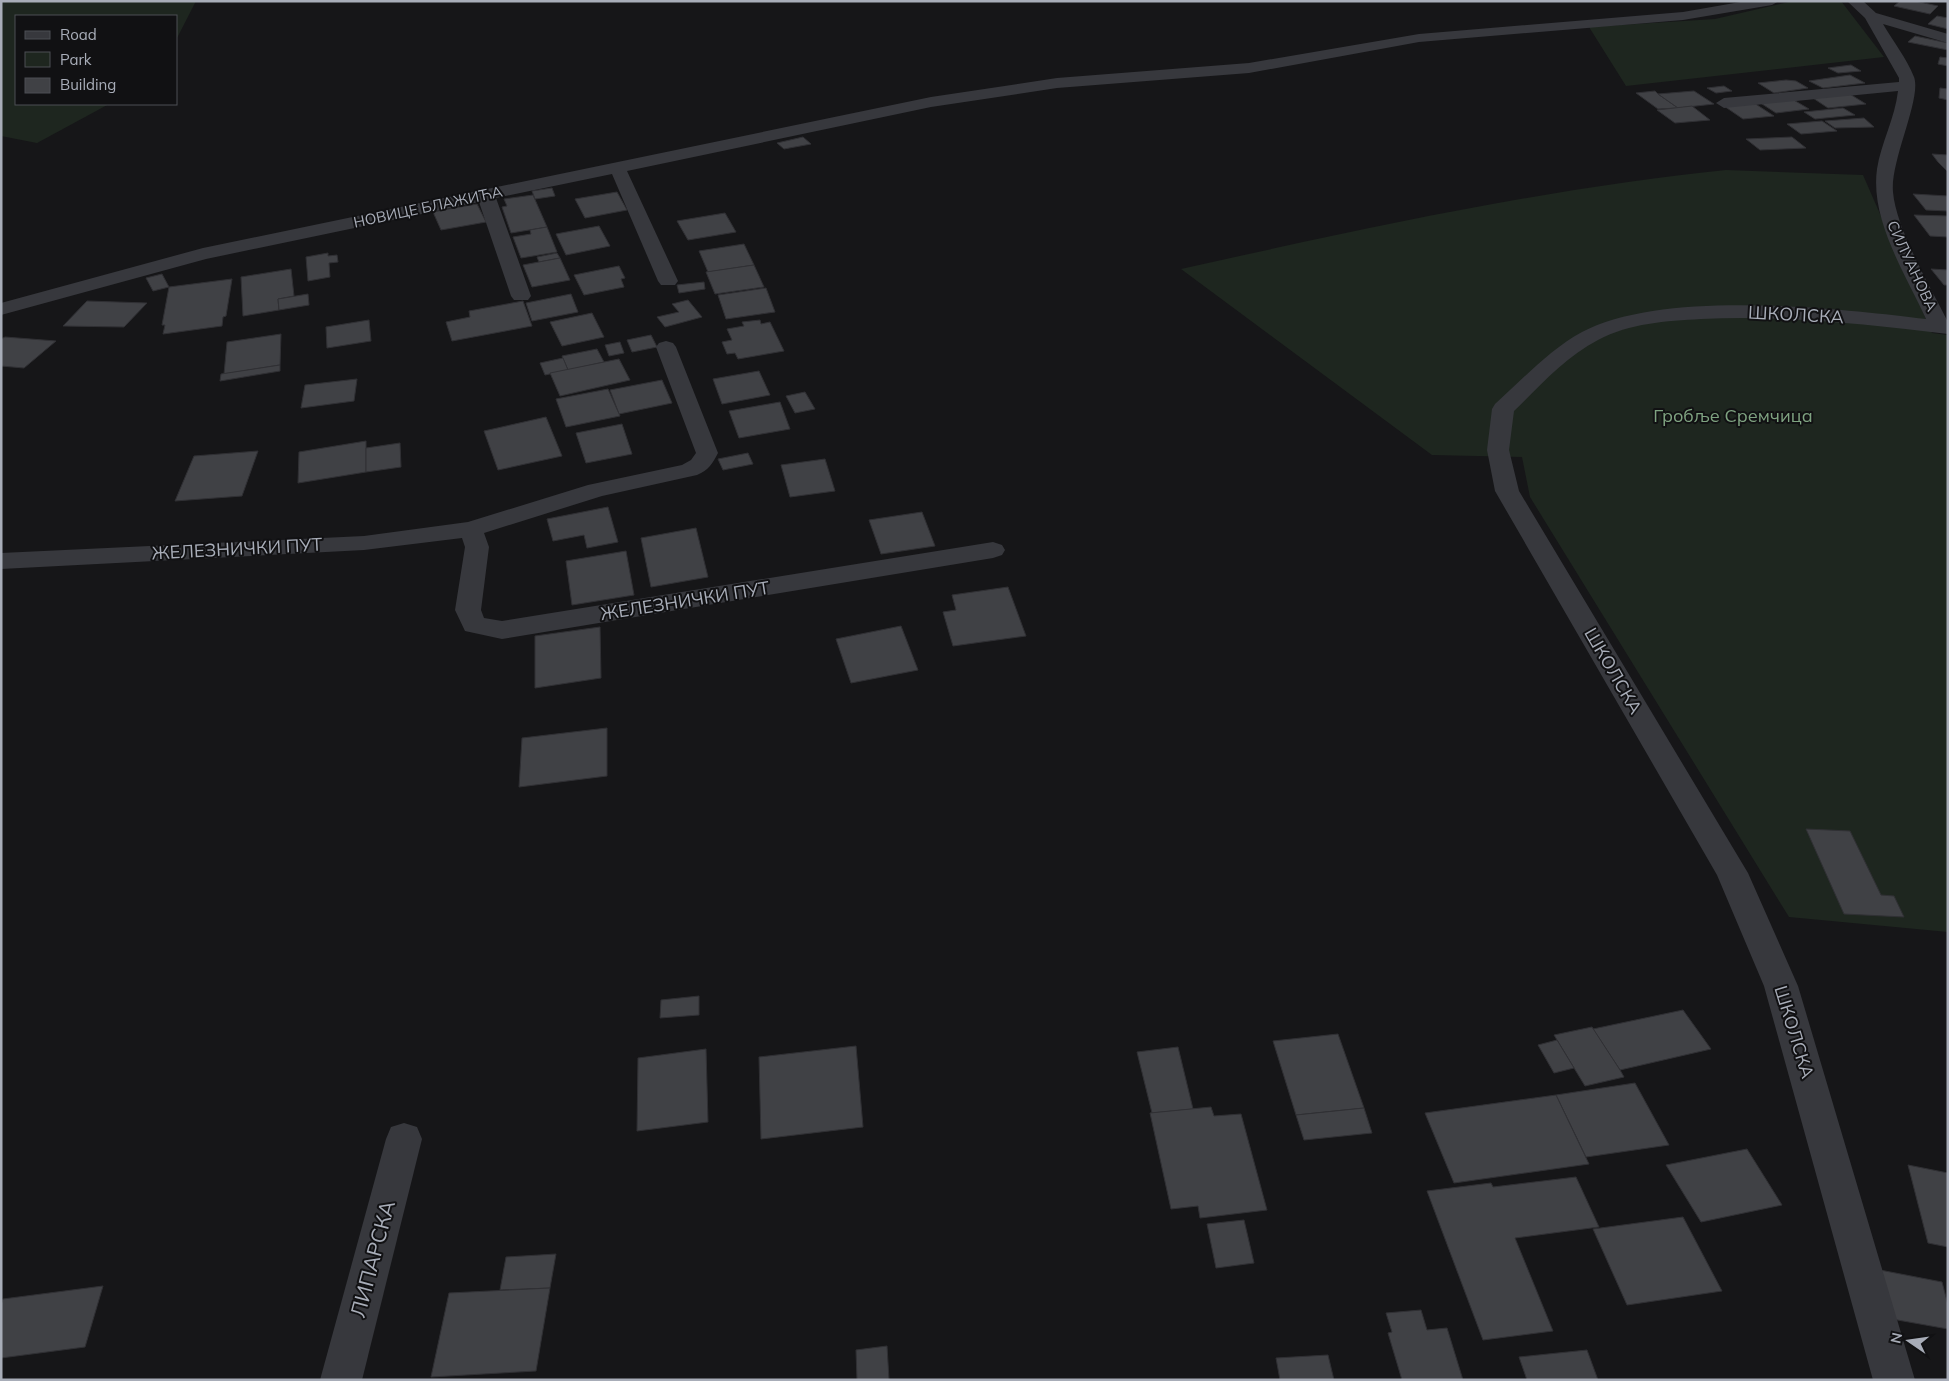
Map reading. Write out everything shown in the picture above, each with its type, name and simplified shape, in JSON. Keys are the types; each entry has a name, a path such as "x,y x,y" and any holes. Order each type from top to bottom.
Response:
{"street":[{"name":"НОВИЦЕ БЛАЖИЋА","path":"1,310 203,254 931,102 1023,87 1248,68 1426,37 1683,16 1772,1"},
{"name":"СИЛУАНОВА","path":"1854,1 1871,16 1907,78 1906,100 1886,167 1884,191 1888,216 1944,328"},
{"path":"1871,16 1948,39"},
{"path":"1724,103 1906,86"},
{"path":"617,168 624,179 668,281"},
{"path":"486,195 522,296"},
{"name":"ШКОЛСКА","path":"1894,1380 1781,986 1754,921 1732,873 1507,490 1498,450 1503,409 1573,346 1591,335 1618,325 1664,316 1776,311 1944,328"},
{"name":"ЖЕЛЕЗНИЧКИ ПУТ","path":"1,561 364,543 471,528 596,490 676,473 700,465 707,453 666,347"},
{"name":"ЖЕЛЕЗНИЧКИ ПУТ","path":"471,528 477,547 468,610 474,625 502,630 993,550"},
{"name":"ЛИПАРСКА","path":"341,1380 404,1139"}],"green space":[{"path":"1,1 196,1 178,36 178,15 15,15 15,105 107,105 37,143 1,136"},
{"path":"1793,1 1841,1 1884,57 1626,86 1589,27 1715,19"},
{"name":"Гробље Сремчица","path":"1726,170 1863,175 1932,333 1948,335 1948,932 1789,917 1530,497 1522,457 1432,455 1181,269 1316,239 1520,199 1657,178"}],"building":[{"path":"1900,1 1915,1 1938,6 1930,14 1894,6"},
{"path":"1937,16 1948,18 1948,29 1928,24"},
{"path":"1915,36 1948,43 1948,50 1908,42"},
{"path":"1940,57 1948,58 1948,66 1938,64"},
{"path":"1851,65 1861,71 1838,73 1828,68"},
{"path":"1850,75 1865,83 1823,88 1809,81"},
{"path":"1786,80 1796,81 1808,88 1774,93 1758,83"},
{"path":"1724,86 1732,91 1716,93 1707,88"},
{"path":"1940,88 1948,89 1948,100 1939,98"},
{"path":"1655,91 1678,108 1658,109 1636,93"},
{"path":"1694,91 1714,104 1678,108 1658,94"},
{"path":"1848,93 1866,104 1828,108 1810,96"},
{"path":"1792,99 1809,109 1776,113 1759,102"},
{"path":"1754,103 1774,116 1743,119 1724,106"},
{"path":"1692,106 1710,120 1675,123 1657,110"},
{"path":"1843,108 1855,115 1815,119 1804,112"},
{"path":"1864,118 1874,127 1835,128 1825,121"},
{"path":"1822,121 1837,131 1801,134 1787,124"},
{"path":"803,137 811,144 784,149 777,143"},
{"path":"1792,137 1806,148 1760,150 1746,139"},
{"path":"1932,154 1948,155 1948,172 1938,162"},
{"path":"552,188 555,196 535,199 532,191"},
{"path":"617,192 627,210 585,218 575,199"},
{"path":"1913,194 1948,196 1948,211 1926,210"},
{"path":"533,195 547,227 511,233 502,207 507,206 504,199"},
{"path":"477,204 486,222 441,230 433,212"},
{"path":"725,213 736,232 688,240 677,221"},
{"path":"1914,215 1948,216 1948,237 1930,236"},
{"path":"599,226 610,246 566,255 556,234"},
{"path":"547,227 557,252 521,258 513,237 531,234 530,230"},
{"path":"744,244 754,265 708,272 699,251"},
{"path":"328,253 328,256 337,255 338,262 329,263 330,277 308,281 306,257"},
{"path":"557,253 560,258 539,262 537,257"},
{"path":"560,258 570,280 532,287 523,265"},
{"path":"754,265 764,287 715,294 706,272"},
{"path":"619,266 625,278 621,279 624,287 584,295 574,275"},
{"path":"291,269 294,296 278,299 279,310 243,316 241,277"},
{"path":"1931,269 1948,270 1948,285 1944,285"},
{"path":"162,274 169,287 153,291 146,278"},
{"path":"232,279 226,316 223,317 222,326 163,334 165,325 162,325 169,287"},
{"path":"704,282 705,289 679,293 677,285"},
{"path":"766,288 775,312 726,319 718,295"},
{"path":"308,294 309,305 279,310 278,299"},
{"path":"571,294 578,312 532,321 526,303"},
{"path":"688,300 702,317 665,327 657,317 679,312 672,304"},
{"path":"87,301 147,303 124,327 63,326"},
{"path":"523,301 532,326 452,341 446,322 470,317 469,311"},
{"path":"592,313 604,337 562,346 550,322"},
{"path":"369,320 371,341 327,348 326,327"},
{"path":"760,320 761,324 770,322 784,351 738,359 735,353 727,354 722,342 732,340 727,329 744,326 742,322"},
{"path":"281,334 280,365 224,374 227,342"},
{"path":"651,335 657,347 632,352 627,340"},
{"path":"5,337 56,341 24,368 1,366 1,339"},
{"path":"620,342 624,353 609,356 605,345"},
{"path":"597,349 604,362 568,370 562,356"},
{"path":"563,358 568,370 545,375 540,363"},
{"path":"619,359 630,380 560,396 550,373"},
{"path":"280,365 280,371 220,381 221,374"},
{"path":"759,371 770,395 722,404 713,379"},
{"path":"357,379 354,401 301,408 305,385"},
{"path":"662,380 672,403 619,414 610,390"},
{"path":"608,389 620,416 566,427 556,399"},
{"path":"805,392 815,409 795,413 786,396"},
{"path":"780,402 790,429 739,438 729,411"},
{"path":"546,417 562,456 498,470 484,431"},
{"path":"622,424 632,454 586,463 576,433"},
{"path":"366,441 366,472 298,483 299,452"},
{"path":"400,443 401,467 366,472 366,448"},
{"path":"258,451 242,496 175,501 194,456"},
{"path":"748,453 753,464 723,470 718,459"},
{"path":"825,459 835,491 790,497 781,465"},
{"path":"608,507 618,542 587,548 584,535 553,541 547,519"},
{"path":"922,512 935,546 881,554 869,520"},
{"path":"696,528 708,577 651,587 641,538"},
{"path":"626,551 634,595 572,605 566,561"},
{"path":"1008,587 1026,636 953,646 943,612 956,610 952,595"},
{"path":"901,626 918,670 851,683 836,639"},
{"path":"600,627 601,678 535,688 535,636"},
{"path":"607,728 607,776 519,787 522,738"},
{"path":"1806,829 1850,831 1881,895 1894,896 1904,917 1844,914"},
{"path":"699,996 699,1015 660,1018 661,1000"},
{"path":"1683,1010 1711,1049 1620,1070 1593,1029"},
{"path":"1592,1027 1624,1077 1585,1086 1554,1035"},
{"path":"1338,1034 1364,1108 1296,1115 1273,1041"},
{"path":"1557,1040 1574,1068 1554,1073 1538,1045"},
{"path":"856,1046 863,1127 761,1139 759,1057"},
{"path":"1178,1047 1193,1109 1152,1113 1137,1052"},
{"path":"706,1049 708,1122 637,1131 638,1058"},
{"path":"1635,1083 1669,1145 1586,1157 1556,1095"},
{"path":"1556,1095 1589,1164 1454,1183 1425,1113"},
{"path":"1211,1107 1214,1116 1241,1114 1267,1210 1200,1218 1198,1206 1171,1209 1150,1113"},
{"path":"1364,1108 1372,1133 1304,1140 1296,1115"},
{"path":"1747,1149 1782,1205 1701,1222 1666,1165"},
{"path":"1908,1165 1948,1173 1948,1247 1928,1243"},
{"path":"1576,1177 1599,1227 1515,1238 1553,1331 1483,1340 1427,1191 1491,1183 1493,1187"},
{"path":"1683,1217 1722,1291 1627,1305 1593,1229"},
{"path":"1244,1220 1254,1263 1216,1268 1207,1224"},
{"path":"556,1254 550,1288 500,1290 506,1257"},
{"path":"1880,1270 1942,1282 1948,1305 1948,1329 1892,1319"},
{"path":"103,1286 85,1347 1,1358 1,1305 3,1299"},
{"path":"550,1288 536,1371 431,1377 449,1293"},
{"path":"1421,1310 1427,1330 1447,1328 1463,1380 1402,1380 1388,1333 1392,1332 1386,1313"},
{"path":"887,1346 889,1380 857,1380 856,1350"},
{"path":"1587,1350 1598,1380 1527,1380 1519,1357"},
{"path":"1328,1355 1334,1380 1280,1380 1276,1358"}]}
